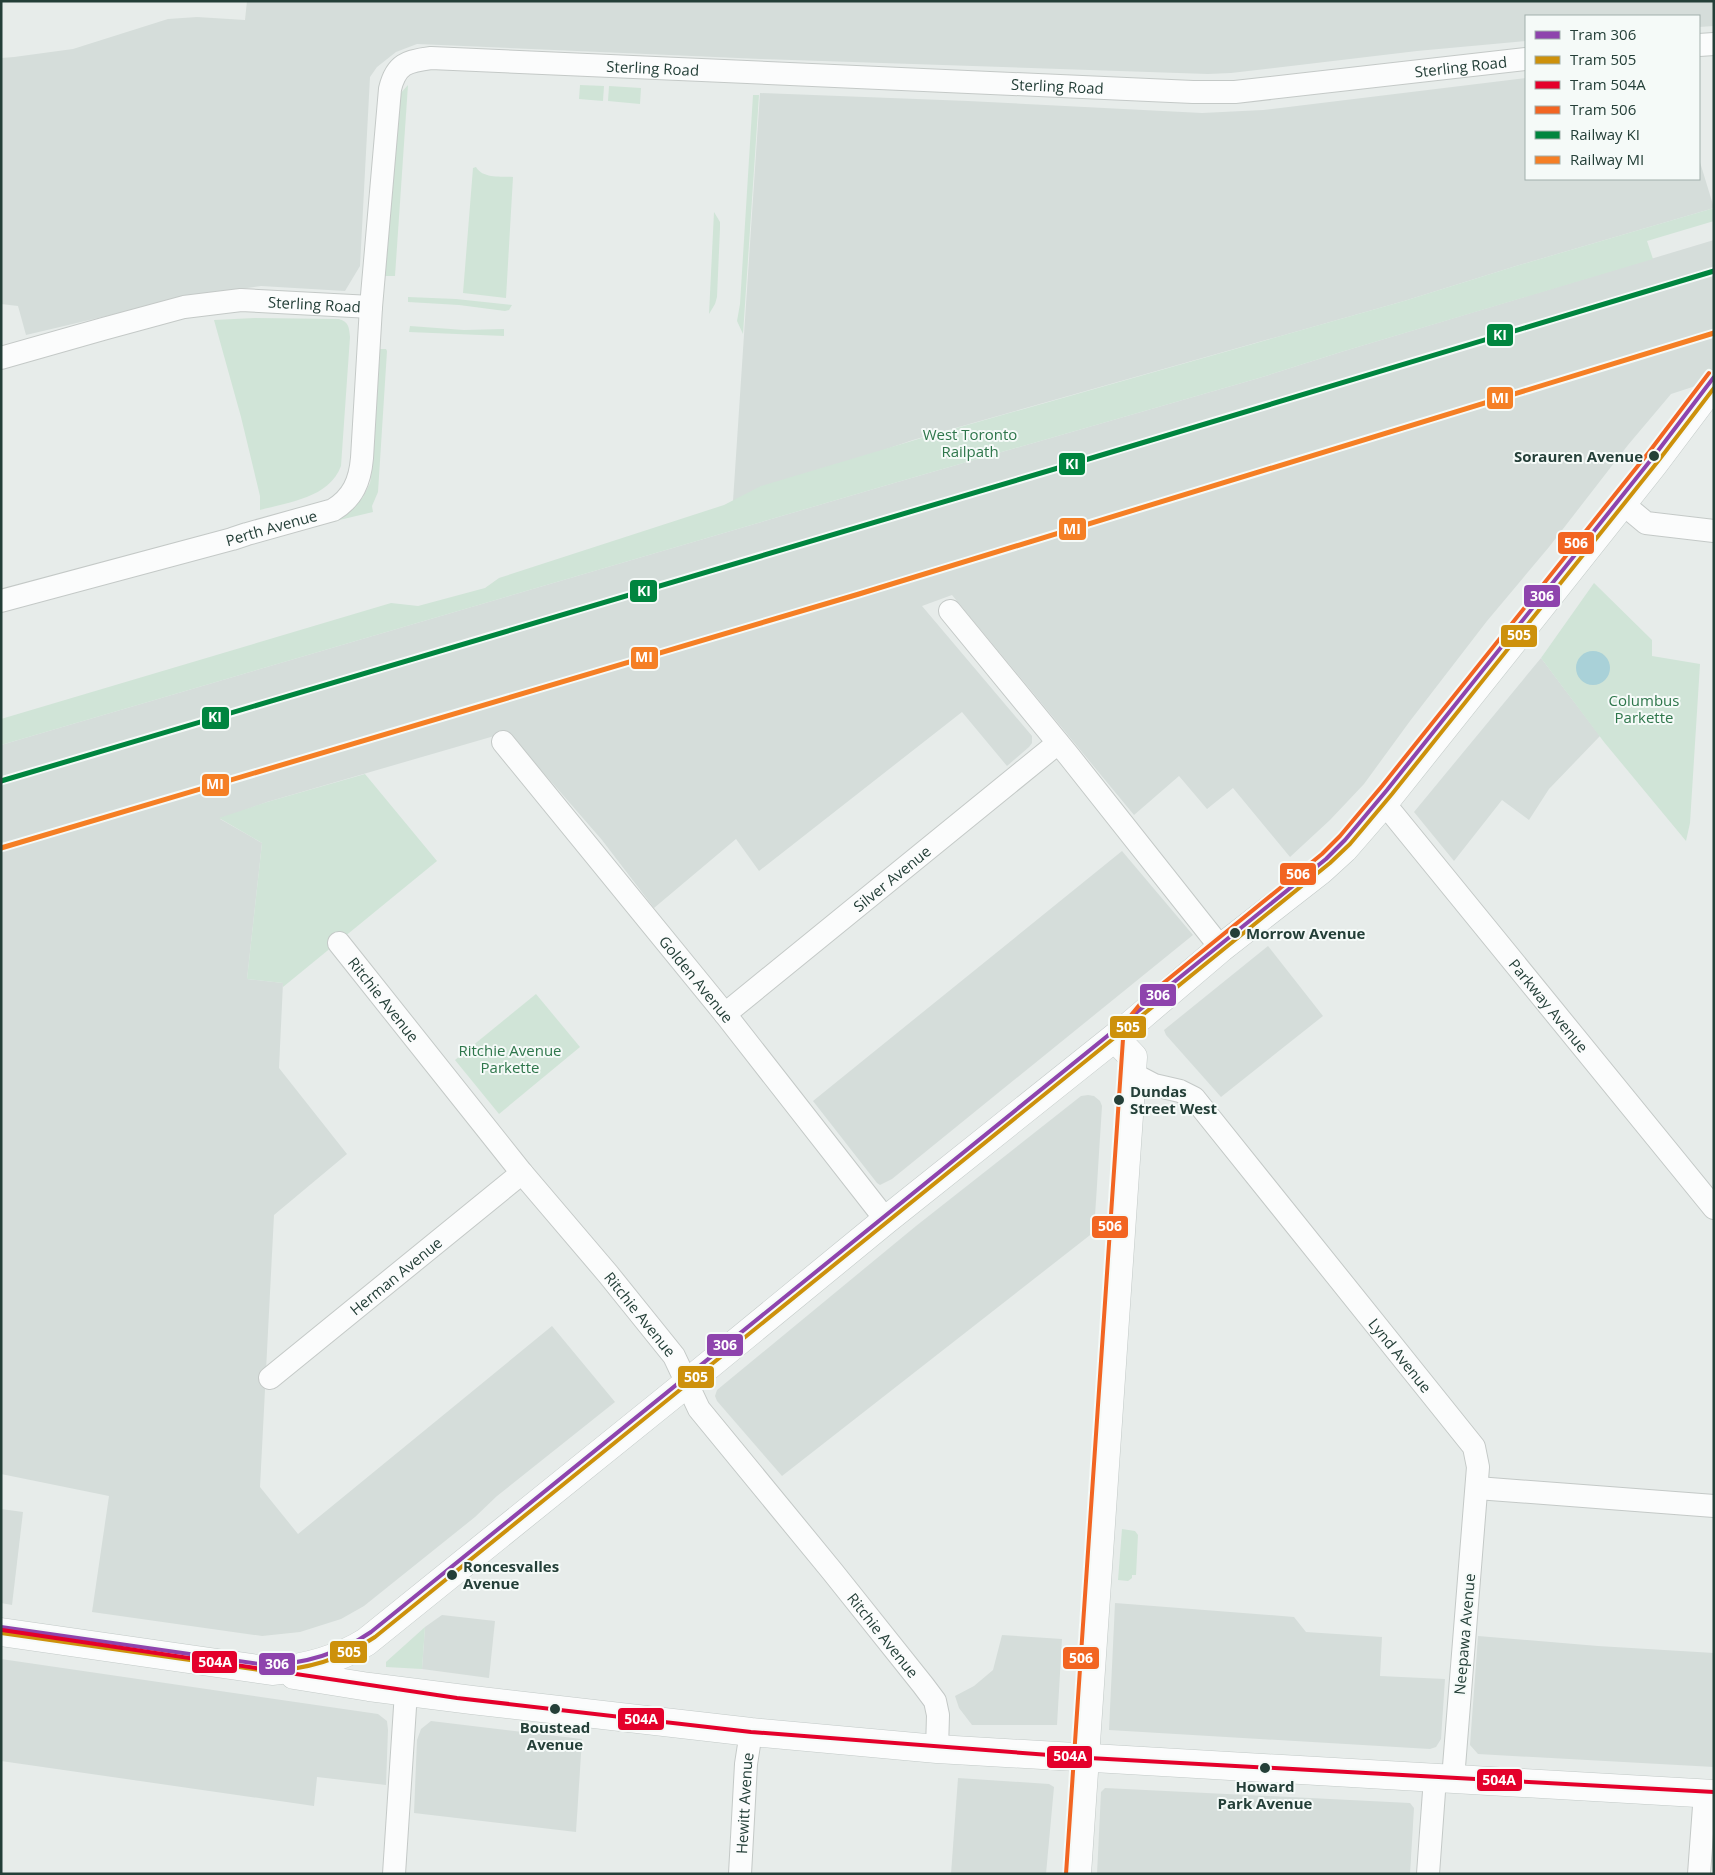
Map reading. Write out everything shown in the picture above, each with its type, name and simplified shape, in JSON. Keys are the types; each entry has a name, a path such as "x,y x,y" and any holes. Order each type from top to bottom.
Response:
{"street":[{"path":"1700,45 1714,44"},
{"name":"Sterling Road","path":"1,358 103,328 184,308 241,300 371,307 390,89 395,75 401,67 415,60 441,59 1184,92 1235,92 1362,76 1525,59"},
{"name":"Perth Avenue","path":"1,601 232,540 333,510 340,506 353,492 361,473 371,307"},
{"path":"272,1671 291,1670 320,1664 345,1654 366,1642 886,1220 1115,1038 1221,948 1321,870 1344,849 1384,803 1714,384"},
{"path":"1622,503 1646,523 1714,531"},
{"path":"950,611 1221,948"},
{"name":"Golden Avenue","path":"503,742 725,1014 886,1220"},
{"name":"Silver Avenue","path":"725,1014 1058,743"},
{"name":"Parkway Avenue","path":"1384,803 1714,1208"},
{"name":"Ritchie Avenue","path":"339,943 522,1173 608,1274 674,1356 699,1409 832,1571 935,1701 938,1715 937,1749"},
{"path":"1077,1874 1132,1057 1115,1038"},
{"name":"Lynd Avenue","path":"1131,1073 1154,1085 1180,1091 1194,1098 1474,1447 1478,1467 1476,1488"},
{"name":"Herman Avenue","path":"270,1378 522,1173"},
{"path":"1476,1488 1714,1506"},
{"name":"Neepawa Avenue","path":"1428,1874 1444,1779 1476,1488"},
{"path":"1,1632 406,1692 751,1732 937,1749 1709,1793 1699,1874"},
{"path":"394,1874 406,1692"},
{"name":"Hewitt Avenue","path":"740,1874 746,1764 751,1732"}],"shaded area":[{"path":"247,1 1714,1 1714,26 1700,27 1700,15 1525,15 1525,41 1208,74 761,59 417,44 396,52 377,67 370,77 360,266 345,291 261,286 191,296 26,335 18,306 1,304 1,58 73,49 168,19 197,17 245,20"},
{"path":"1525,78 1525,180 1700,180 1700,162 1714,208 1404,301 913,440 733,501 760,93 1202,113 1263,110"},
{"path":"1714,240 1714,380 1671,394 1628,445 1549,547 1487,621 1364,784 1330,820 1290,857 1233,788 1207,809 1179,776 1134,815 952,595 922,606 1032,736 1032,743 1029,747 1007,766 962,712 759,871 736,839 654,908 602,840 508,732 267,802 220,819 262,843 247,979 283,983 279,1068 347,1154 274,1215 260,1487 298,1534 552,1326 615,1402 364,1606 341,1619 300,1632 262,1636 92,1612 109,1496 1,1474 1,745 1259,378"},
{"path":"1541,658 1600,736 1549,789 1529,820 1502,800 1454,861 1414,812"},
{"path":"1122,851 1193,935 892,1179 880,1185 877,1183 813,1101"},
{"path":"1268,946 1323,1016 1221,1097 1166,1035 1164,1030"},
{"path":"1081,1096 1094,1096 1100,1101 1102,1106 1094,1232 782,1476 717,1401 715,1396 717,1390 916,1226"},
{"path":"1,1509 23,1512 12,1605 1,1603"},
{"path":"1115,1603 1294,1617 1306,1632 1382,1637 1380,1676 1445,1679 1441,1739 1436,1747 1430,1749 1109,1730"},
{"path":"442,1615 495,1621 489,1678 422,1669 425,1627"},
{"path":"1002,1635 1062,1639 1057,1725 972,1725 959,1708 955,1696 974,1686 993,1670"},
{"path":"1478,1636 1714,1653 1714,1767 1478,1754 1470,1745"},
{"path":"1,1659 378,1714 387,1721 386,1785 317,1777 314,1806 1,1761"},
{"path":"431,1721 582,1739 576,1832 414,1813 417,1740 421,1729"},
{"path":"958,1778 1049,1784 1054,1787 1046,1874 951,1874"},
{"path":"1105,1788 1410,1803 1414,1808 1410,1874 1097,1874 1101,1792"}],"green space":[{"path":"408,85 395,276 385,276 399,95"},
{"path":"580,85 604,86 603,101 579,99"},
{"path":"609,86 641,88 640,104 608,101"},
{"path":"753,95 759,95 743,334 737,321 740,304"},
{"path":"476,167 479,171 488,175 513,177 506,298 463,293 473,168"},
{"name":"West Toronto Railpath","path":"1714,208 1714,221 1647,241 1653,259 1259,378 1,745 1,719 391,603 418,606 485,588 499,578 724,505 761,486 925,437 1404,301"},
{"path":"714,212 720,222 717,297 709,314"},
{"path":"408,297 456,299 512,305 509,310 505,311 459,305 408,302"},
{"path":"255,318 339,319 348,325 350,337 341,466 335,477 318,492 295,501 260,510 260,496 241,417 214,320"},
{"path":"410,326 464,330 504,329 504,336 409,332"},
{"path":"380,349 386,349 387,351 378,492 372,506 373,512 331,522 353,509 363,497 370,483 373,464"},
{"name":"Columbus Parkette","path":"1594,583 1652,640 1652,656 1700,664 1690,823 1686,841 1604,742 1541,658"},
{"path":"365,774 437,861 283,987 283,983 247,979 262,843 219,818"},
{"name":"Ritchie Avenue Parkette","path":"536,994 580,1047 499,1114 455,1060"},
{"path":"1122,1529 1135,1531 1138,1535 1136,1575 1132,1575 1132,1578 1128,1581 1118,1580"},
{"path":"425,1627 422,1669 386,1667 386,1662"}],"water":[{"path":"1593,651 1600,652 1605,656 1609,661 1609,675 1605,680 1600,684 1593,685 1586,684 1581,680 1577,675 1576,668 1577,661 1581,656 1586,652"}],"tram line":[{"name":"506","path":"1066,1874 1123,1039 1127,1020 1145,998 1322,854 1340,836 1649,452 1709,373"},
{"name":"306","path":"1,1627 266,1665 294,1663 334,1652 371,1632 1326,859 1345,840 1387,790 1654,456 1714,377"},
{"name":"505","path":"1,1633 266,1671 295,1669 336,1658 375,1637 1330,863 1350,844 1392,794 1659,460 1714,388"},
{"name":"504A","path":"2,1630 457,1698 751,1732 1089,1758 1714,1792"}],"rail line":[{"name":"KI","path":"1,781 1085,460 1714,271"},
{"name":"MI","path":"1,848 859,594 1714,333"}],"place":[{"name":"Sorauren Avenue","path":"1654,456"},
{"name":"Morrow Avenue","path":"1235,933"},
{"name":"Dundas Street West","path":"1119,1100"},
{"name":"Roncesvalles Avenue","path":"452,1575"},
{"name":"Boustead Avenue","path":"555,1709"},
{"name":"Howard Park Avenue","path":"1265,1768"}]}
